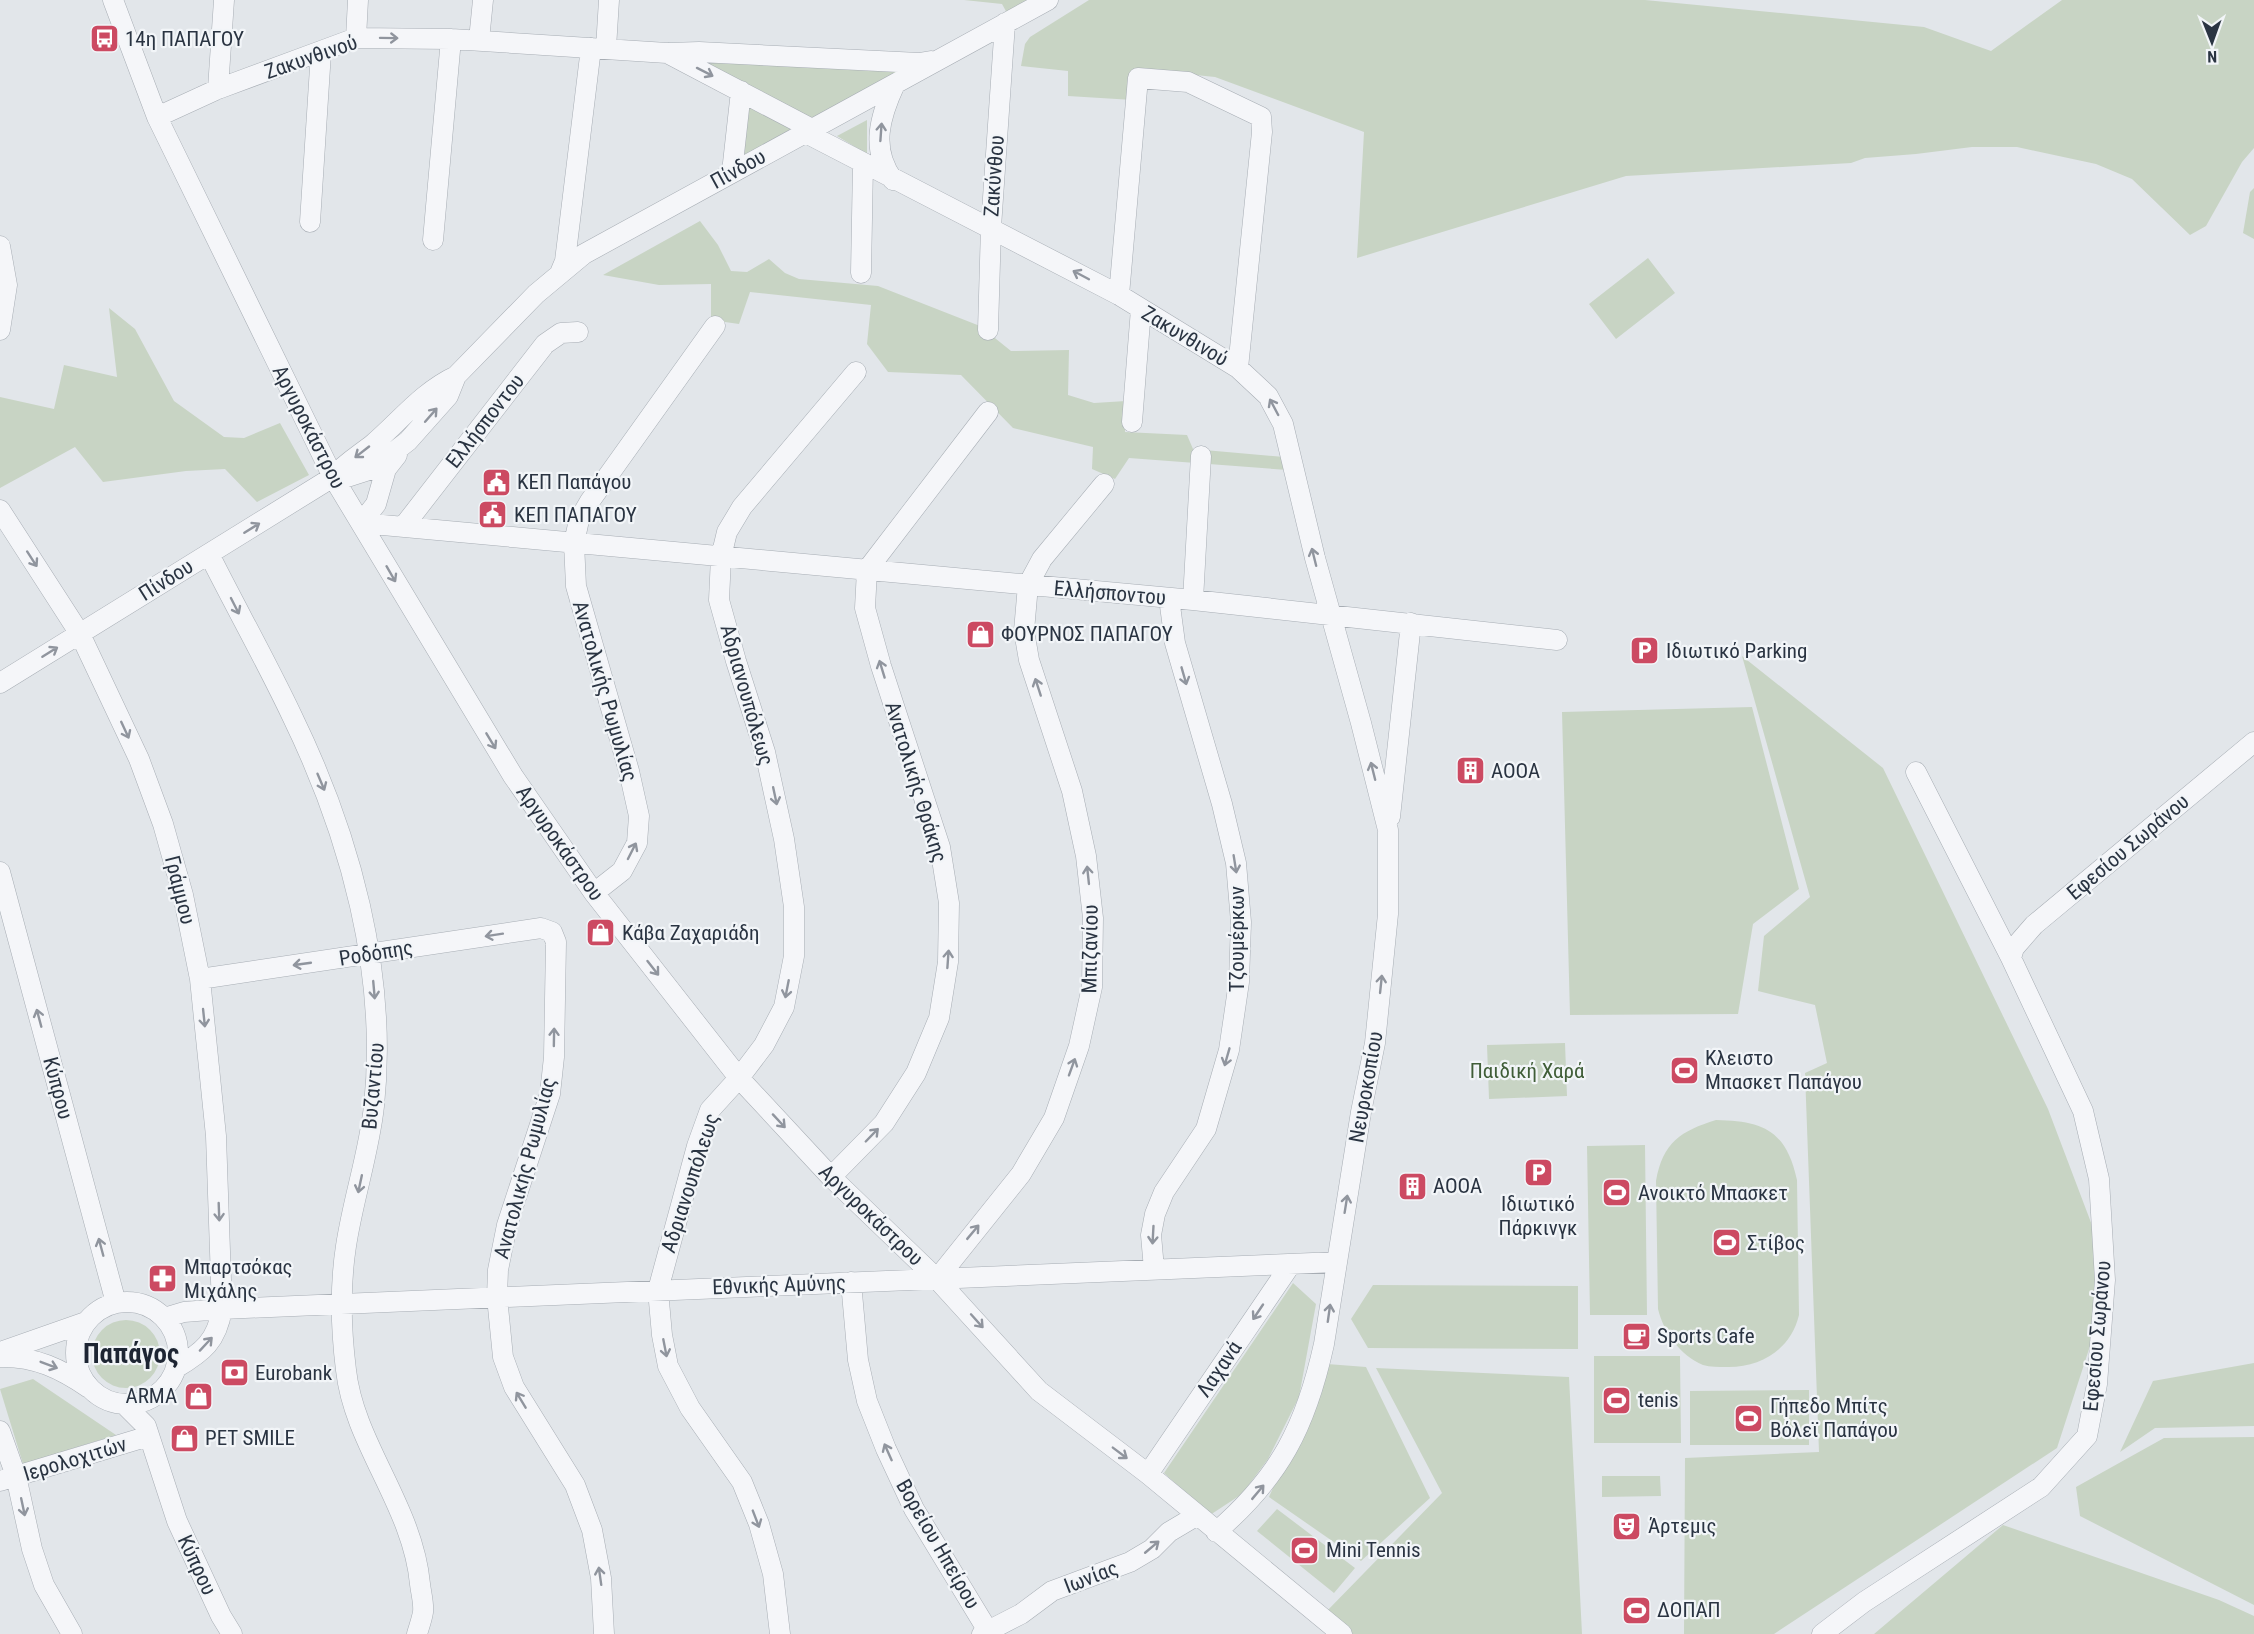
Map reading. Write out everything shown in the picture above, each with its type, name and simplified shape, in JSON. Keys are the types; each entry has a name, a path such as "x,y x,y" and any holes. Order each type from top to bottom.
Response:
{"street":[{"name":"Αργυροκάστρου","path":"113,0 157,117 333,477 513,776 594,893 739,1078 831,1177 937,1279 1039,1391 1148,1474 1216,1532"},
{"path":"218,89 224,0"},
{"path":"356,38 358,0"},
{"path":"479,40 483,0"},
{"path":"560,273 565,261 599,48 609,0"},
{"name":"Πίνδου","path":"0,683 333,477 373,444 423,397 456,376 536,294 584,254 1048,0"},
{"name":"Ζακύνθου","path":"988,330 991,227 1005,23"},
{"name":"Ζακυνθινού","path":"157,117 218,89 356,38 479,40 667,53 741,91 864,164 991,227 1119,295 1238,368 1268,396 1283,424 1330,614"},
{"path":"432,240 451,39"},
{"path":"310,222 321,52"},
{"path":"667,53 699,52 919,63 938,59"},
{"path":"1119,295 1138,78 1188,82 1261,117 1262,132 1238,368"},
{"path":"894,180 886,171 880,156 880,128 884,107 895,84"},
{"path":"732,172 741,91"},
{"path":"861,273 864,164"},
{"path":"0,246 7,285 0,330"},
{"path":"1132,422 1141,309"},
{"path":"574,543 579,520 590,501 715,327"},
{"name":"Ελλήσποντου","path":"403,527 545,344 561,333 578,332"},
{"path":"721,556 728,532 742,507 856,372"},
{"name":"Πίνδου","path":"333,477 344,478 372,469 408,441 448,396 456,376"},
{"path":"867,570 988,412"},
{"path":"361,524 376,504 386,469 408,441"},
{"name":"Ελλήσποντου","path":"1193,600 1201,456"},
{"name":"Ελλήσποντου","path":"1028,585 1042,559 1104,484"},
{"name":"Γράμμου","path":"0,510 80,633 139,759 163,824 183,895 200,979 216,1136 222,1309 219,1327 212,1339 194,1357 176,1368"},
{"name":"Ελλήσποντου","path":"361,524 1193,600 1557,640"},
{"name":"Ανατολικής Ρωμυλίας","path":"574,543 576,586 629,771 639,816 637,843 622,871 594,893"},
{"name":"Βυζαντίου","path":"208,554 293,717 325,792 350,870 370,954 378,1027 374,1107 346,1247 342,1304 346,1372 354,1408 408,1528 419,1570 423,1611 417,1634"},
{"name":"Αδριανουπόλεως","path":"721,556 719,600 765,752 784,839 794,907 794,956 784,1007 765,1046 710,1110 694,1156 658,1290 662,1335 668,1366 690,1408 742,1482 759,1524 772,1574 780,1634"},
{"name":"Ανατολικής Θράκης","path":"831,1177 884,1123 916,1073 939,1018 948,962 949,903 940,847 880,666 865,608 867,570"},
{"name":"Μπιζανίου","path":"937,1279 1021,1174 1054,1118 1079,1046 1092,987 1093,918 1086,856 1072,791 1029,660 1024,631 1028,585"},
{"name":"Τζουμέρκων","path":"1154,1269 1151,1235 1155,1214 1164,1192 1206,1128 1229,1050 1239,982 1241,922 1236,863 1222,804 1174,643 1168,598"},
{"name":"Νευροκοπίου","path":"1216,1532 1241,1511 1259,1491 1292,1443 1317,1378 1361,1112 1375,1043 1388,914 1388,830 1330,614"},
{"path":"1388,830 1411,623"},
{"name":"Εφεσίου Σωράνου","path":"2011,958 2014,948 2034,925 2254,742"},
{"name":"Εφεσίου Σωράνου","path":"1822,1634 1864,1602 2041,1487 2087,1436 2097,1384 2105,1280 2099,1179 2083,1110 2011,958 1916,772"},
{"name":"Κύπρου","path":"0,872 116,1304"},
{"name":"Ροδόπης","path":"200,979 541,928 552,932"},
{"name":"Ανατολικής Ρωμυλίας","path":"552,932 556,942 554,1057 550,1094 507,1226 498,1270 497,1297 503,1357 514,1387 575,1485 591,1530 601,1578 604,1634"},
{"name":"Εθνικής Αμύνης","path":"164,1318 184,1312 222,1309 1337,1262"},
{"name":"Λαχανά","path":"1148,1474 1291,1264"},
{"name":"Βορείου Ηπείρου","path":"851,1282 858,1360 871,1411 914,1509 985,1632"},
{"path":"0,1357 29,1359 53,1366 107,1400 124,1404 140,1402 155,1396 168,1384 176,1368 178,1350 174,1333 164,1318 150,1308 133,1303 116,1304 99,1310 86,1322 78,1339 76,1357 81,1375 92,1390"},
{"path":"0,1352 86,1322"},
{"path":"148,1431 155,1396"},
{"name":"Κύπρου","path":"124,1404 148,1431 177,1521 221,1616 232,1634"},
{"path":"0,1431 8,1478 44,1585 72,1634"},
{"name":"Ιερολοχιτών","path":"8,1478 148,1431"},
{"name":"Ιωνίας","path":"985,1632 1021,1614 1052,1592 1130,1562 1152,1549 1169,1532 1196,1516"},
{"path":"1216,1532 1342,1634"}],"green space":[{"path":"964,0 1032,0 1007,13 1002,4"},
{"path":"1089,0 1645,0 1924,27 1991,51 2062,0 2254,0 2254,148 2242,162 2206,226 2190,235 2132,179 2096,164 2017,147 1972,147 1865,158 1851,163 1626,176 1357,258 1364,132 1215,77 1137,69 1133,100 1068,96 1068,71 1021,66 1025,44 1030,37"},
{"path":"692,56 913,70 814,127"},
{"path":"749,101 803,133 741,167"},
{"path":"867,120 867,154 837,136"},
{"path":"2254,188 2254,239 2243,233 2250,192"},
{"path":"700,221 718,245 731,271 747,272 769,259 785,273 799,279 878,286 980,326 1011,351 1069,350 1068,395 1094,403 1126,401 1125,432 1187,435 1193,449 1284,457 1287,470 1129,458 1115,479 1092,469 1093,447 1013,428 961,375 888,372 867,344 871,305 750,292 739,324 711,320 711,284 659,285 603,275"},
{"path":"1648,258 1675,293 1616,339 1589,304"},
{"path":"109,308 135,329 174,401 224,437 244,438 280,423 309,475 257,502 225,469 186,471 103,482 75,447 0,488 0,397 54,409 64,365 117,377"},
{"path":"1742,656 1883,768 2048,1109 2112,1278 2057,1448 1774,1634 1684,1634 1685,1458 1819,1452 1805,1073 1827,1063 1815,1005 1758,991 1764,936 1810,897"},
{"path":"1752,707 1799,889 1753,924 1738,1014 1570,1015 1562,712"},
{"name":"Παιδική Χαρά","path":"1565,1043 1567,1096 1489,1099 1487,1045"},
{"path":"1716,1120 1747,1123 1770,1132 1779,1139 1786,1150 1797,1180 1799,1315 1795,1327 1782,1347 1762,1360 1739,1366 1706,1366 1695,1361 1680,1349 1669,1335 1658,1309 1656,1181 1659,1168 1669,1147 1683,1134"},
{"path":"1645,1145 1647,1315 1590,1315 1587,1146"},
{"path":"1293,1283 1316,1304 1299,1397 1268,1459 1242,1494 1210,1515 1164,1473"},
{"path":"1373,1285 1578,1286 1578,1349 1368,1348 1351,1319"},
{"path":"126,1320 139,1323 150,1330 157,1341 160,1354 157,1367 150,1378 139,1385 126,1388 113,1385 102,1378 95,1367 92,1354 95,1341 102,1330 113,1323"},
{"path":"1594,1356 1680,1356 1681,1443 1594,1443"},
{"path":"2254,1363 2254,1426 2155,1428 2120,1452 2153,1381"},
{"path":"1327,1364 1366,1367 1430,1498 1361,1561 1269,1497"},
{"path":"1376,1368 1569,1377 1582,1634 1353,1634 1325,1613 1442,1493"},
{"path":"33,1379 116,1435 23,1464 0,1389"},
{"name":"Γήπεδο Μπίτς Βόλεϊ Παπάγου","path":"1809,1390 1809,1445 1690,1445 1690,1391"},
{"path":"2254,1437 2254,1605 2080,1516 2076,1487 2164,1438"},
{"path":"1602,1476 1660,1476 1661,1496 1602,1497"},
{"name":"Mini Tennis","path":"1277,1509 1355,1568 1334,1593 1257,1531"},
{"path":"2003,1525 2219,1600 2254,1616 2254,1634 1874,1634"}],"place":[{"name":"14η ΠΑΠΑΓΟΥ","path":"104,39"},
{"name":"ΚΕΠ Παπάγου","path":"496,482"},
{"name":"ΚΕΠ ΠΑΠΑΓΟΥ","path":"493,515"},
{"name":"ΦΟΥΡΝΟΣ ΠΑΠΑΓΟΥ","path":"980,634"},
{"name":"Ιδιωτικό Parking","path":"1645,651"},
{"name":"AOOA","path":"1470,771"},
{"name":"Κάβα Ζαχαριάδη","path":"601,933"},
{"name":"Κλειστο Μπασκετ Παπάγου","path":"1684,1070"},
{"name":"Ιδιωτικό Πάρκινγκ","path":"1538,1173"},
{"name":"ΑΟΟΑ","path":"1412,1186"},
{"name":"Ανοικτό Μπασκετ","path":"1617,1193"},
{"name":"Στίβος","path":"1726,1243"},
{"name":"Μπαρτσόκας Μιχάλης","path":"163,1279"},
{"name":"Sports Cafe","path":"1636,1336"},
{"name":"Eurobank","path":"234,1373"},
{"name":"ARMA","path":"198,1396"},
{"name":"tenis","path":"1617,1400"},
{"name":"Γήπεδο Μπίτς Βόλεϊ Παπάγου","path":"1749,1418"},
{"name":"PET SMILE","path":"184,1438"},
{"name":"Άρτεμις","path":"1627,1526"},
{"name":"Mini Tennis","path":"1305,1550"},
{"name":"ΔΟΠΑΠ","path":"1636,1610"}],"district":[{"name":"Παπάγος","path":"131,1354"}]}
